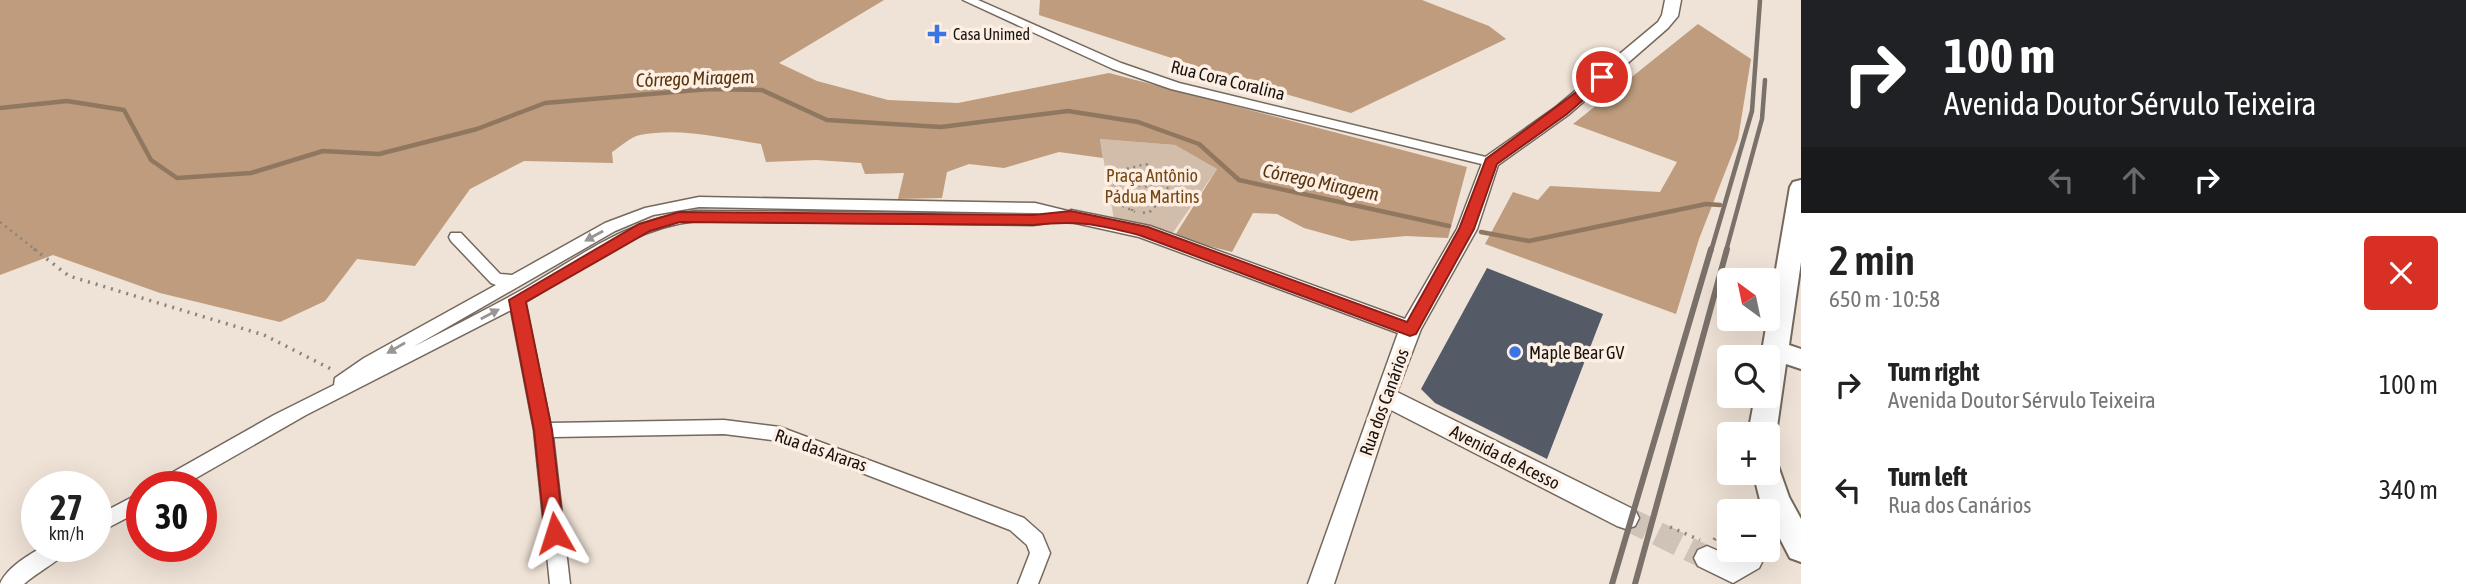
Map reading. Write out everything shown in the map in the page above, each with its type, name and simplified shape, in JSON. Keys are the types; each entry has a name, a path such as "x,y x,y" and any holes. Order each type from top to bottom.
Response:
{"main road":[{"path":"1777,345 1801,187"},
{"path":"1780,352 1801,359"},
{"path":"1770,496 1801,548"}],"street":[{"name":"Rua Cora Coralina","path":"969,0 1117,66 1157,80 1490,162"},
{"path":"1490,162 1562,111 1663,25 1670,16 1673,0"},
{"name":"Rua dos Canários","path":"1321,584 1384,396 1410,330 1467,229 1490,162"},
{"path":"320,400 348,378 494,286 514,281 610,226 660,215 1033,220 1071,216 1130,219 1410,330"},
{"path":"193,471 320,400 383,371 517,300 660,215"},
{"path":"456,237 494,286"},
{"path":"517,300 543,430 560,584"},
{"name":"Avenida de Acesso","path":"1384,396 1626,518"},
{"name":"Rua das Araras","path":"543,430 724,427 780,434 1017,524 1035,540 1040,553 1028,584"},
{"path":"1707,558 1734,577 1747,562"},
{"path":"10,584 35,562"}],"path":[{"path":"1130,219 1117,203 1113,175 1124,173 1134,165 1146,164 1160,172 1158,183"},
{"path":"1124,173 1128,180 1137,186 1149,187 1158,183"},
{"path":"1130,219 1151,211 1170,189 1158,183"},
{"path":"1130,219 1137,186"},
{"path":"0,222 69,276 264,335 348,378"},
{"path":"1670,527 1705,542 1717,536"}],"green space":[{"name":"Praça Antônio Pádua Martins","path":"1100,139 1175,145 1217,169 1170,237 1114,220"}],"shaded area":[{"path":"0,0 884,0 779,63 817,81 888,100 958,103 1109,73 1467,167 1448,238 1406,236 1351,241 1304,228 1277,214 1253,213 1232,252 1174,237 1217,169 1175,145 1100,139 1103,158 1059,152 1004,168 969,164 947,172 942,198 898,199 904,173 865,174 861,163 816,160 766,162 761,144 700,134 655,133 636,136 625,142 612,152 613,163 524,161 470,189 415,266 357,259 325,301 280,322 160,293 53,255 0,275"},
{"path":"1040,0 1422,0 1489,26 1506,39 1351,113 1261,87 1039,15"},
{"path":"1698,24 1751,59 1738,139 1699,239 1676,314 1485,244 1513,192 1538,200 1550,186 1660,192 1677,162 1573,124"}],"building":[{"name":"Maple Bear GV","path":"1487,268 1603,314 1547,459 1435,403 1421,389"}],"waterway":[{"name":"Córrego Miragem","path":"0,108 67,101 124,110 151,160 177,178 251,173 323,151 379,154 477,129 545,103 709,89 762,90 827,120 941,127 1068,111 1138,122 1199,144 1239,180 1449,226"},
{"name":"Córrego Miragem","path":"1481,232 1529,241 1706,204 1720,205"}],"tunnel":[{"path":"1626,518 1707,558"}],"railway":[{"path":"1711,251 1752,111 1760,0"},
{"path":"1726,251 1762,119 1765,80"},
{"path":"1612,584 1711,249"},
{"path":"1635,584 1727,249"}],"place":[{"name":"Casa Unimed","path":"937,34"},
{"name":"Maple Bear GV","path":"1515,352"}],"route":[{"path":"555,533 543,430 517,300 644,227 679,217 1033,220 1071,216 1094,219 1143,231 1410,330 1467,229 1490,162 1562,111 1602,77"}]}
